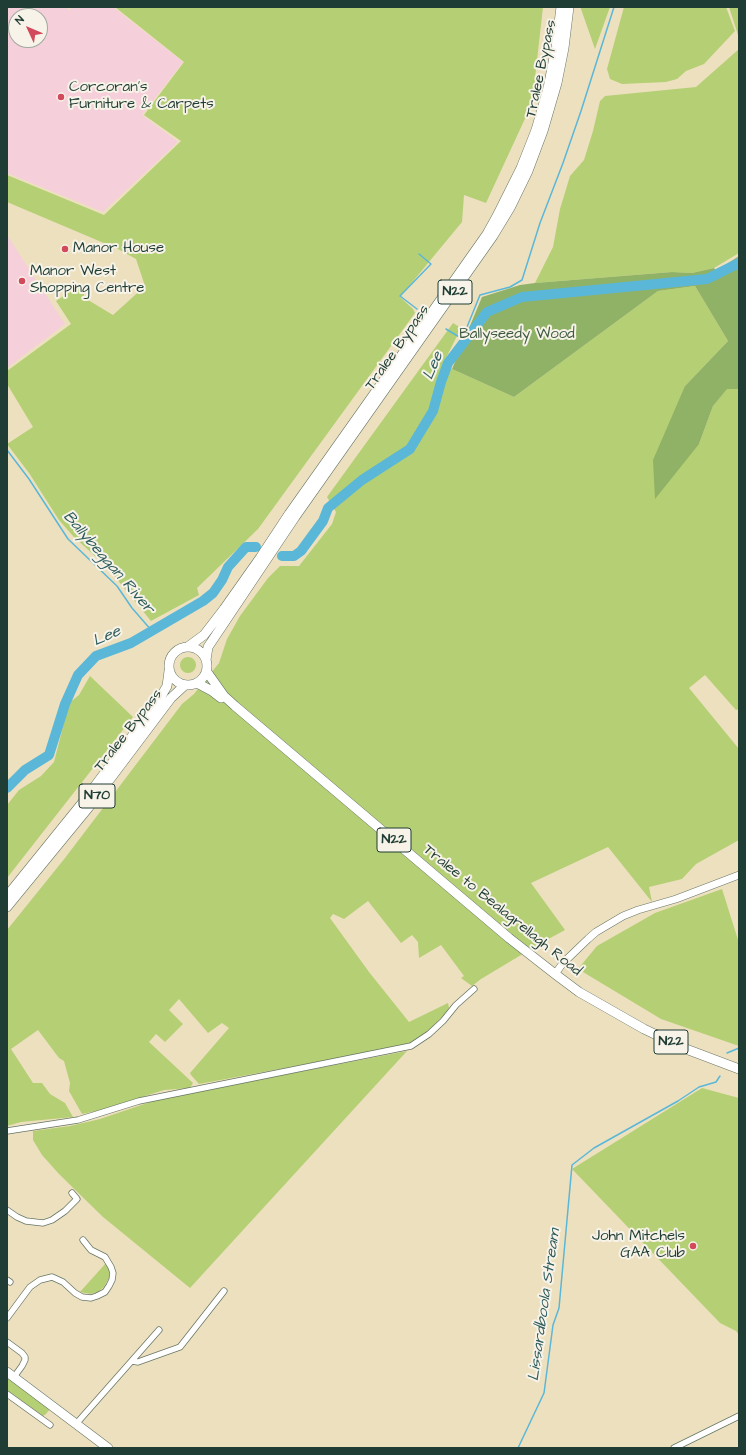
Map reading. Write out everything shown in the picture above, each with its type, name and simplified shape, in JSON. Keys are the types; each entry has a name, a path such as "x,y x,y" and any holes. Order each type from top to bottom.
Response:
{"main road":[{"name":"Tralee Bypass","path":"206,660 208,647 264,560 288,514 487,234 497,216 521,168 536,130 549,81 556,46 560,7"},
{"name":"Tralee Bypass","path":"273,544 308,498 493,236 510,208 528,171 543,131 557,83 564,48 569,7"},
{"name":"Tralee Bypass","path":"189,646 204,635 214,624 264,560"},
{"path":"189,646 200,650 206,660"},
{"name":"N22","path":"169,671 172,655 177,650 189,646"},
{"name":"N22","path":"206,660 208,665 206,672"},
{"name":"Tralee Bypass","path":"7,896 83,802 159,700 167,686 169,671"},
{"path":"169,671 175,681 185,685 197,683 206,672"},
{"name":"Tralee to Bealagrellagh Road","path":"206,672 224,696 235,706 509,938 554,974 579,992 644,1029 686,1049 739,1069"},
{"name":"Tralee to Bealagrellagh Road","path":"197,683 235,706"},
{"name":"Tralee Bypass","path":"7,907 89,807 171,698 185,685"},
{"path":"10,1375 108,1448"}],"street":[{"path":"554,974 567,959 592,936 623,916 696,892 739,875"},
{"path":"7,1132 78,1120 139,1101 411,1046 429,1034 443,1021 456,1005 474,989"},
{"path":"7,1210 26,1221 43,1222 52,1220 65,1211 77,1199 72,1194"},
{"path":"7,1318 30,1287 40,1280 52,1277 63,1282 82,1297 97,1296 104,1292 112,1280 113,1273 111,1267 105,1257 91,1250 83,1240"},
{"path":"132,1361 138,1362 180,1347 224,1290"},
{"path":"76,1424 160,1330"},
{"path":"7,1342 25,1357 25,1360 10,1375"},
{"path":"7,1394 50,1425"},
{"path":"674,1448 739,1416"}],"shaded area":[{"path":"7,7 65,7 69,10 73,7 113,7 183,62 142,115 178,142 103,212 7,173"},
{"name":"Manor West Shopping Centre","path":"7,235 65,324 7,368"}],"green space":[{"path":"115,7 543,7 535,78 535,97 486,203 464,195 462,222 400,297 413,309 415,313 258,529 197,588 199,595 151,621 107,567 73,536 59,520 29,473 7,444 33,427 7,384 7,371 71,324 56,301 81,284 88,286 83,297 113,315 145,286 136,259 118,249 7,202 7,175 104,215 181,141 144,115 184,62"},
{"path":"581,7 610,7 595,49 581,9"},
{"path":"624,7 726,7 735,31 704,64 686,71 677,79 666,82 622,84 610,79 607,69"},
{"path":"729,7 739,7 739,38"},
{"path":"739,49 739,253 714,268 692,273 672,272 535,283 553,247 560,209 570,176 584,160 600,101 605,96 696,87"},
{"name":"Ballyseedy Wood","path":"739,256 739,389 727,389 713,406 699,444 655,499 653,460 685,386 728,341 695,286 658,291 514,397 452,369 482,297 520,285 535,283 672,272 692,273 714,268 716,271"},
{"path":"695,286 728,341 685,386 699,444 713,406 727,388 739,389 739,709 736,710 705,675 689,688 739,749 739,840 696,864 682,879 649,887 652,902 608,847 531,883 565,930 481,979 472,986 461,978 464,976 441,945 419,958 418,942 412,935 401,943 368,901 344,919 333,914 330,918 369,972 409,1022 448,1003 449,1008 446,1013 424,1035 408,1045 199,1084 190,1073 229,1028 222,1023 208,1033 179,999 169,1010 183,1024 165,1042 156,1034 149,1042 193,1083 190,1088 164,1090 101,1110 82,1114 69,1091 70,1083 64,1061 59,1058 38,1030 11,1049 33,1083 42,1083 50,1094 65,1103 73,1117 21,1122 7,1126 7,930 65,858 182,704 194,694 219,663 227,639 240,616 268,578 280,566 299,566 332,524 336,512 327,497 453,323 461,328 444,362 452,369 514,397 658,291"},
{"path":"185,657 191,657 196,662 194,671 191,673 185,673 180,668 180,662"},
{"path":"90,676 133,717 7,878 7,805 19,790 41,776 54,762 69,703 79,695"},
{"path":"722,889 739,943 739,1046 661,1019 578,969 597,946 655,913"},
{"path":"407,1051 190,1288 103,1217 59,1174 42,1155 33,1140 33,1131 70,1126 100,1119 159,1099"},
{"name":"John Mitchels GAA Club","path":"702,1088 739,1098 739,1335 736,1331 720,1323 572,1169"},
{"path":"106,1263 109,1270 109,1278 104,1287 98,1292 91,1294 80,1292"},
{"path":"7,1377 50,1409 46,1414 43,1416 7,1390"}],"waterway":[{"path":"448,363 467,327 480,295 510,287 522,280 540,223 581,111 614,7"},
{"path":"417,309 400,296 431,264 419,254"},
{"name":"Lee","path":"282,556 294,556 301,551 323,521 328,508 362,480 410,449 433,411 448,363 487,312 522,297 707,279 739,263"},
{"path":"446,329 461,338"},
{"name":"Ballybeggan River","path":"7,450 29,479 68,539 117,586 132,608 152,631"},
{"name":"Lee","path":"7,788 25,770 49,755 65,704 78,675 96,656 131,643 203,601 213,593 222,580 228,567 246,547 256,547"},
{"name":"Lissardboola Stream","path":"727,1053 739,1048"},
{"name":"Lissardboola Stream","path":"518,1448 544,1393 553,1325 559,1308 572,1165 594,1148 678,1101 699,1087 716,1082 720,1076"}],"place":[{"name":"Corcoran's Furniture & Carpets","path":"61,97"},
{"name":"Manor House","path":"65,249"},
{"name":"Manor West Shopping Centre","path":"22,281"},
{"name":"John Mitchels GAA Club","path":"693,1246"}]}
